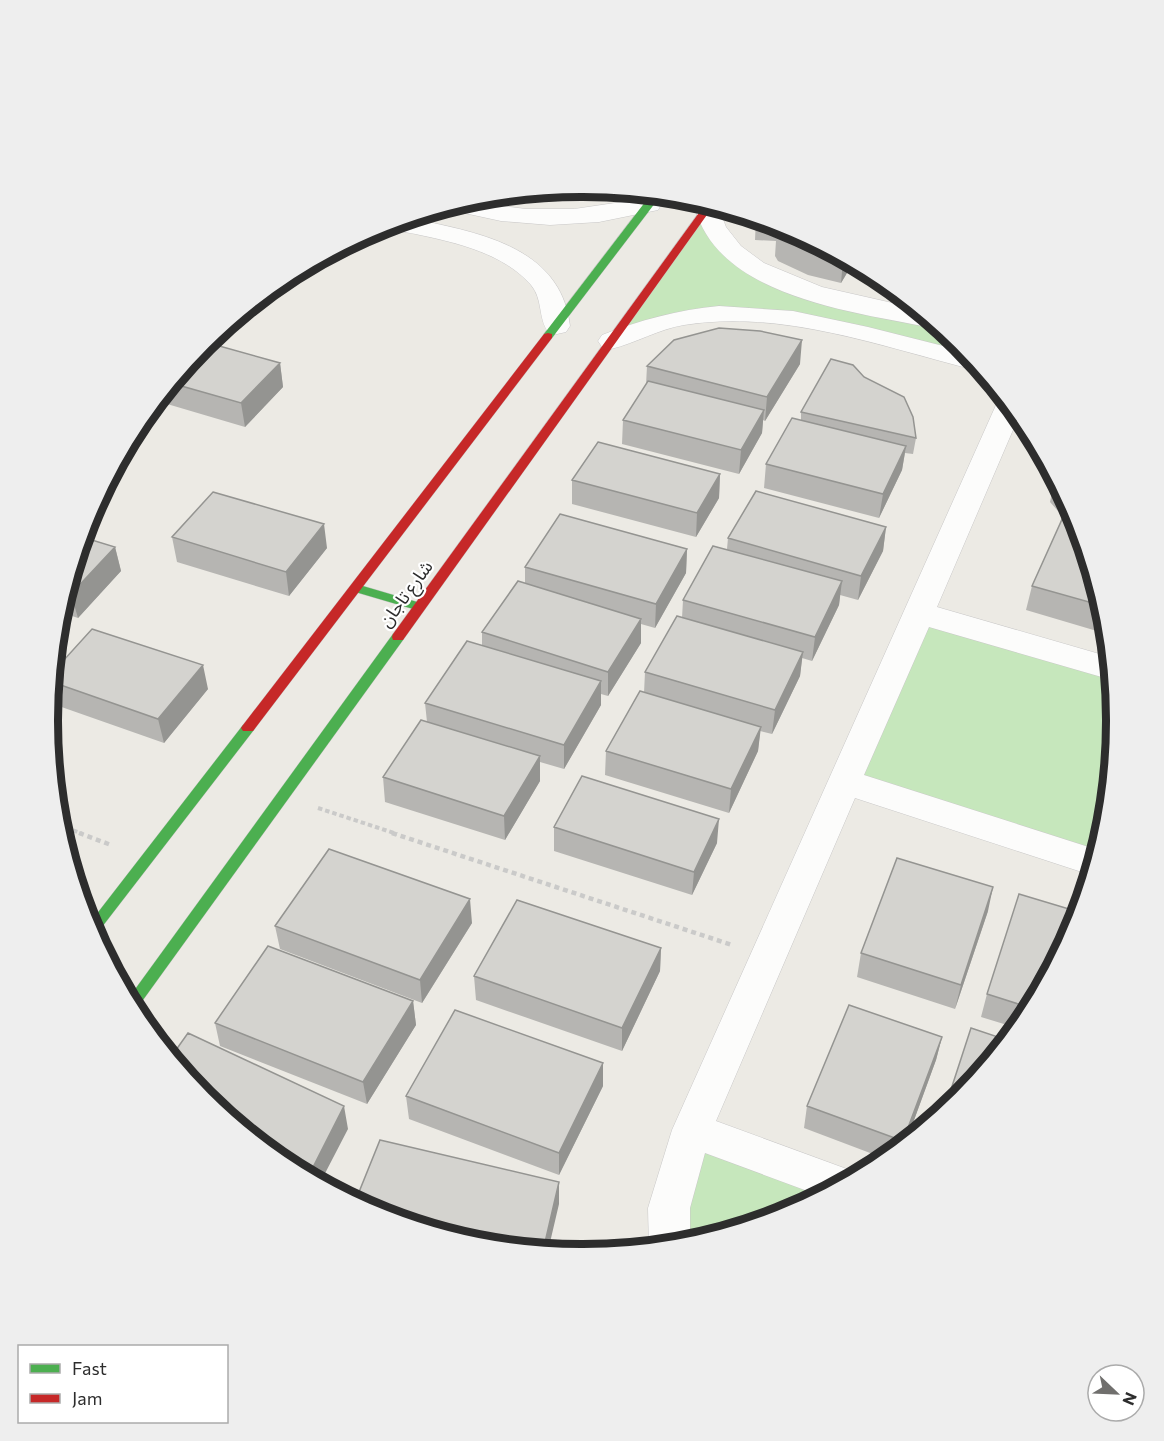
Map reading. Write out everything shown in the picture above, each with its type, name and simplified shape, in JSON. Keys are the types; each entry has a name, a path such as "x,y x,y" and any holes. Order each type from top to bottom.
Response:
{"street":[{"path":"471,209 505,216 542,219 615,214 650,201"},
{"path":"99,923 150,859 652,201"},
{"name":"شارع تاجان","path":"138,997 704,212"},
{"path":"710,213 715,229 726,243 756,268 788,284 914,316"},
{"path":"411,226 484,244 516,259 539,278 553,301 557,326"},
{"path":"611,341 646,327 685,317 727,313 769,315 960,359"},
{"path":"669,1237 669,1208 692,1130 1006,414"},
{"path":"356,588 420,607"},
{"path":"919,614 1102,667"},
{"path":"845,782 1087,860"},
{"path":"692,1130 831,1181"}],"path":[{"path":"283,796 768,957"},
{"path":"70,830 150,859"}],"green space":[{"path":"704,212 712,214 756,268 912,314 960,358 811,323 727,313 611,341"},
{"path":"919,613 1102,666 1106,720 1104,755 1101,789 1087,860 845,782"},
{"path":"692,1130 831,1181 750,1216 669,1237 669,1208"}],"building":[{"path":"778,236 821,255 810,252"},
{"path":"719,328 760,331 802,340 767,397 647,366 674,340"},
{"path":"217,345 280,363 241,403 180,386"},
{"path":"831,359 853,365 864,377 904,397 913,417 916,438 801,412"},
{"path":"648,381 764,410 741,450 623,420"},
{"path":"792,418 906,446 883,494 766,464"},
{"path":"598,442 720,474 697,513 572,480"},
{"path":"756,491 886,527 861,576 728,538"},
{"path":"213,492 324,524 286,572 172,537"},
{"path":"560,514 687,549 656,604 525,567"},
{"path":"1064,515 1078,552 1092,603 1032,586"},
{"path":"91,540 115,547 75,590"},
{"path":"713,546 842,581 815,637 683,600"},
{"path":"518,581 641,619 608,672 482,632"},
{"path":"677,616 803,652 775,710 645,672"},
{"path":"92,629 203,665 158,719 60,685 62,662"},
{"path":"467,641 601,681 564,745 425,703"},
{"path":"640,691 761,727 731,789 606,751"},
{"path":"421,720 540,756 504,816 383,777"},
{"path":"582,776 719,819 694,872 554,827"},
{"path":"329,849 470,899 420,980 275,926"},
{"path":"897,858 993,887 961,985 861,953"},
{"path":"1019,894 1070,909 1052,952 1021,1005 987,994"},
{"path":"517,900 661,948 622,1028 474,976"},
{"path":"268,946 413,1001 363,1082 215,1023"},
{"path":"849,1005 942,1037 907,1131 897,1139 807,1106"},
{"path":"455,1010 603,1063 559,1153 406,1096"},
{"path":"971,1028 998,1037 976,1066 950,1093"},
{"path":"188,1033 344,1106 312,1169 263,1136 237,1114 212,1091 176,1050"},
{"path":"380,1140 559,1182 545,1243 514,1240 447,1226 414,1216 358,1194"}],"traffic: fast":[{"path":"548,336 651,201"},
{"path":"356,588 420,607"},
{"path":"138,997 398,637"},
{"path":"99,922 248,728"}],"traffic: jam":[{"path":"398,637 704,212"},
{"path":"248,728 548,336"}]}
